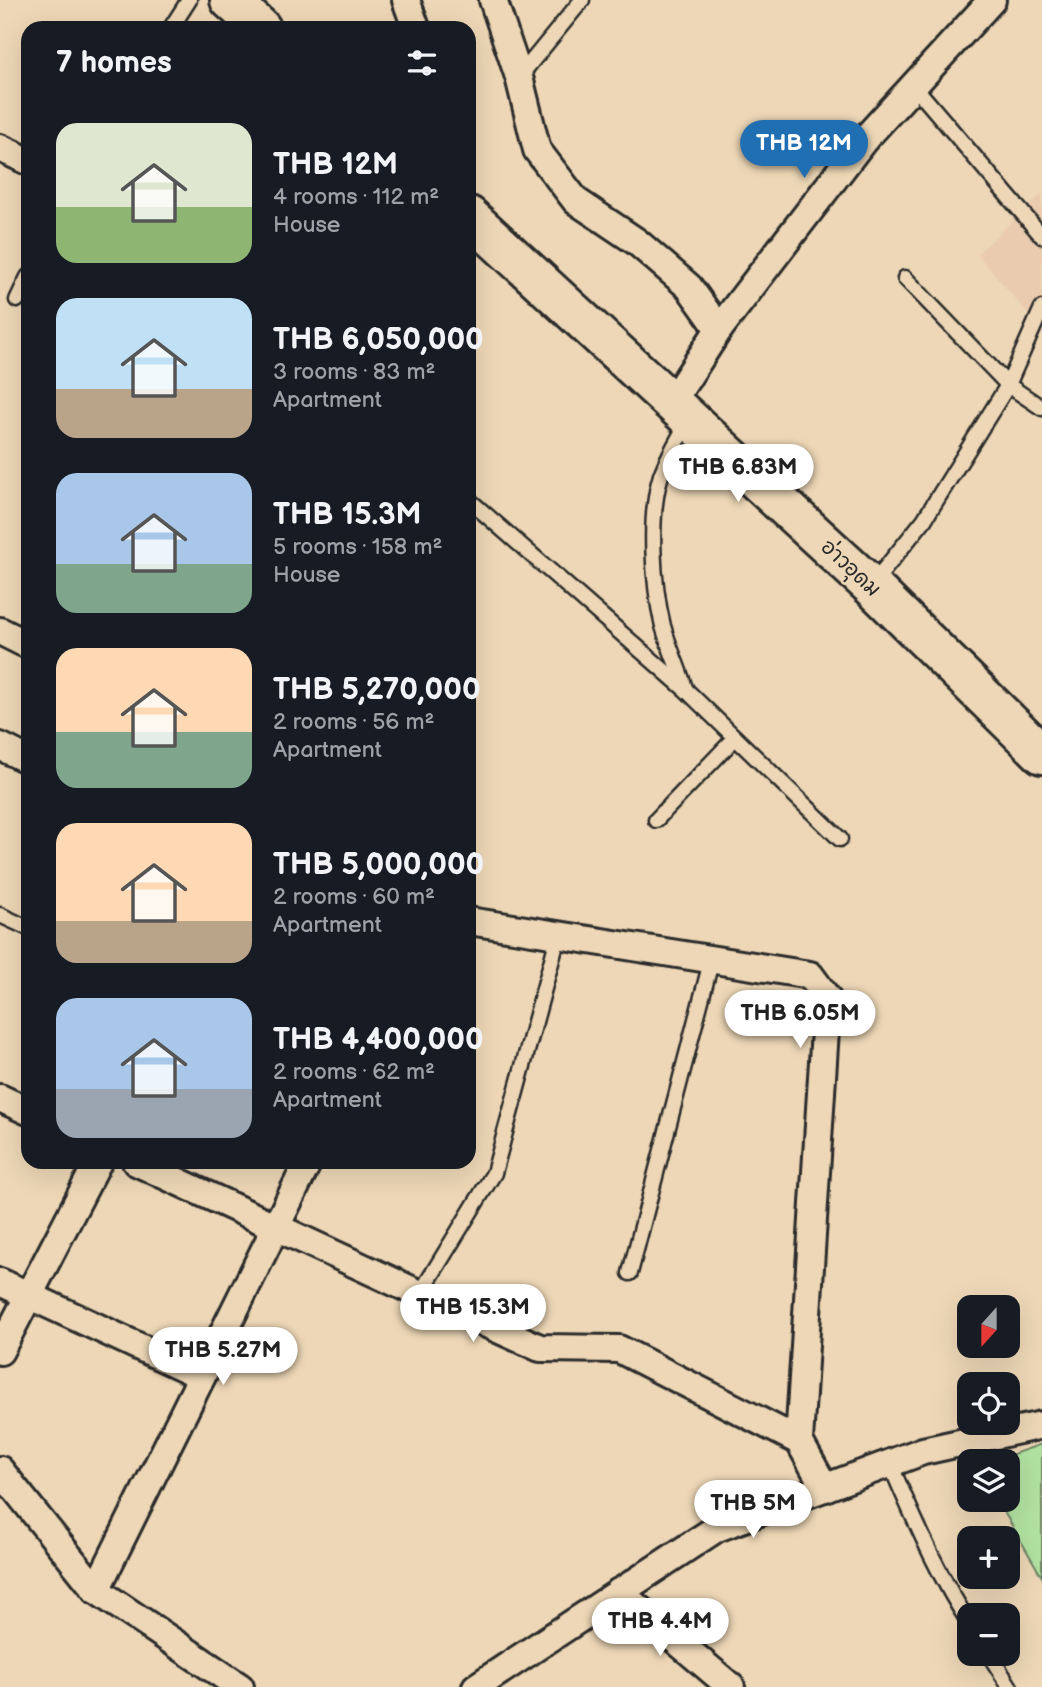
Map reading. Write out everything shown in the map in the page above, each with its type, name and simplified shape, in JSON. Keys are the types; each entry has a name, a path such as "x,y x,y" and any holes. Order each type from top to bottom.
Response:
{"street":[{"path":"230,0 253,21"},
{"path":"406,0 414,21"},
{"path":"493,0 519,77 537,150 576,201 637,242 688,287 719,329"},
{"path":"680,411 719,329 863,141 992,0"},
{"path":"0,148 21,158"},
{"name":"อ่าวอุดม","path":"476,222 871,586 1042,754"},
{"path":"0,631 21,642"},
{"path":"0,746 21,756"},
{"path":"476,922 810,975 827,998 799,1441 825,1488"},
{"path":"0,1098 21,1108"},
{"path":"0,1351 94,1169"},
{"path":"151,1169 540,1348 619,1349 799,1441"},
{"path":"96,1590 304,1169"},
{"path":"0,1282 202,1376"},
{"path":"476,1687 717,1528 922,1451 1042,1425"},
{"path":"0,1470 96,1590 240,1687"},
{"path":"619,1592 731,1687"}],"lane":[{"path":"176,21 189,0"},
{"path":"519,77 582,0"},
{"path":"914,86 1042,236"},
{"path":"905,278 1008,384 1042,408"},
{"path":"17,300 21,292"},
{"path":"871,586 925,520 1008,384 1042,308"},
{"path":"680,411 656,503 654,563 663,626 685,689"},
{"path":"476,506 685,689 840,839"},
{"path":"656,820 736,738"},
{"path":"0,915 21,925"},
{"path":"420,1294 494,1173 558,937"},
{"path":"630,1273 712,958"},
{"path":"890,1464 931,1556 957,1605"},
{"path":"997,1666 1010,1687"}],"shaded area":[{"path":"1042,194 1042,330 977,254"}],"green space":[{"path":"1042,1444 1042,1577 1020,1539 1020,1526 1012,1526 1004,1512 1020,1512 1020,1452"}]}
